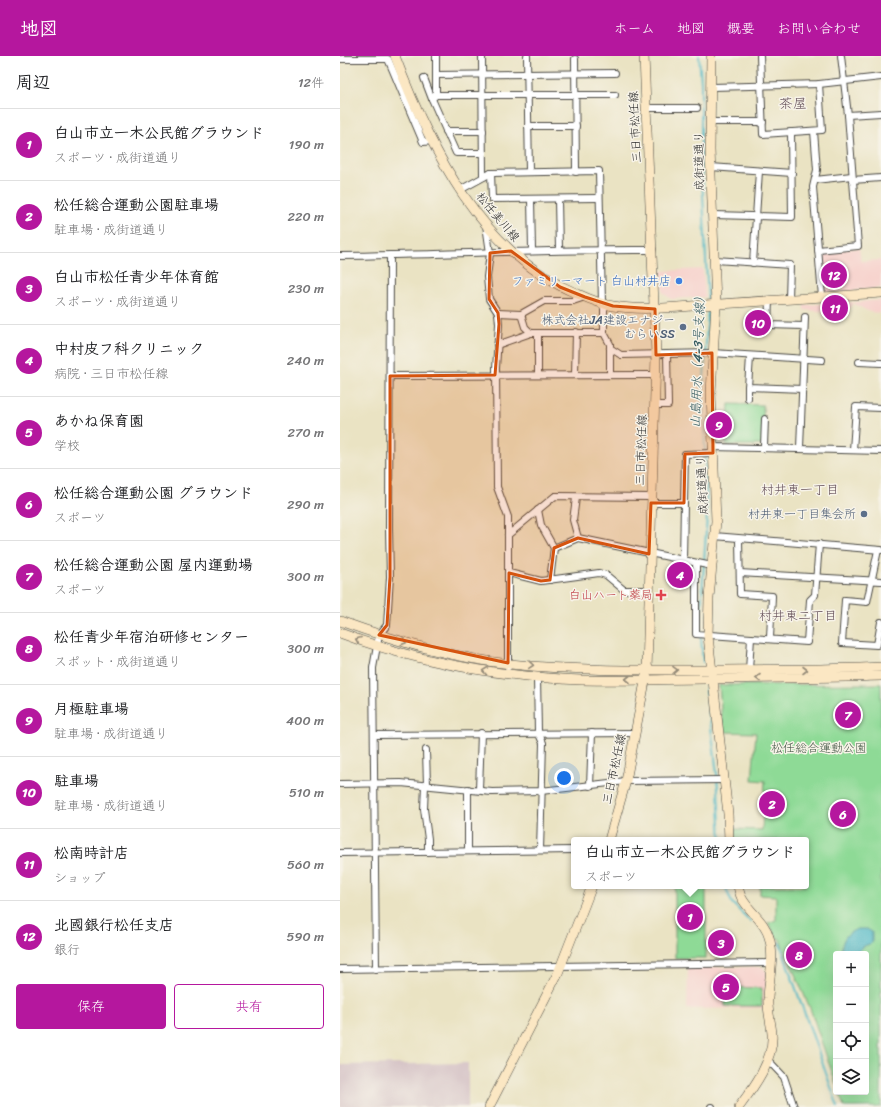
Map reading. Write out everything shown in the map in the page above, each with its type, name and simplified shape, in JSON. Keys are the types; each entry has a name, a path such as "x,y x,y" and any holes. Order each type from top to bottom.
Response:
{"street":[{"path":"434,97 436,56"},
{"path":"482,56 483,177"},
{"path":"527,56 529,172"},
{"name":"三日市松任線","path":"610,837 626,781 645,675 649,590 656,354 644,56"},
{"name":"成街道通り","path":"711,56 712,87 710,167 715,260 706,353 716,521 714,536 704,565 703,635 714,674 719,780 728,814 729,837"},
{"path":"760,56 763,134 822,130 819,84"},
{"path":"818,250 858,246 848,116 841,56"},
{"path":"340,59 390,57"},
{"name":"松任美川線","path":"390,57 432,141 460,190 486,225 510,251 560,287 612,306 655,309 881,293"},
{"path":"574,59 576,74 576,172"},
{"path":"436,75 615,73"},
{"path":"712,87 819,84 843,80 881,77"},
{"path":"424,78 434,97 446,131 456,153 483,153"},
{"path":"434,97 482,95 615,95"},
{"path":"646,108 697,108"},
{"path":"848,116 881,113"},
{"path":"710,122 763,122"},
{"path":"528,126 576,126"},
{"path":"814,130 817,170 813,187 822,297"},
{"path":"446,131 483,131"},
{"path":"713,215 792,217 791,132"},
{"path":"710,167 792,173"},
{"path":"460,190 491,173 599,171 602,302 604,309 604,333 610,344 610,374"},
{"path":"753,262 758,171"},
{"path":"491,173 492,199 599,198"},
{"path":"814,180 881,178"},
{"path":"558,198 559,250"},
{"path":"531,199 532,250"},
{"path":"486,225 490,253 488,277 489,299 498,313 497,487 508,517 509,674"},
{"path":"340,256 490,253 532,250 653,250"},
{"path":"376,969 374,852 374,668 379,635 387,625 390,590 390,255"},
{"path":"715,260 790,265 789,299"},
{"path":"498,313 521,314 544,301 573,301 585,297"},
{"path":"769,300 768,325 804,326"},
{"path":"521,314 525,327 531,333"},
{"path":"800,448 805,317"},
{"path":"575,375 576,332"},
{"path":"497,344 531,333 604,333"},
{"path":"538,333 538,375"},
{"path":"610,348 620,355 706,353 750,357 822,360"},
{"path":"655,405 668,405 667,354"},
{"path":"748,398 750,357"},
{"path":"859,362 881,363"},
{"path":"390,376 656,375"},
{"path":"748,387 803,389"},
{"path":"853,450 856,407 881,408"},
{"path":"764,446 765,419"},
{"path":"683,561 685,454 764,446 881,451"},
{"path":"508,535 555,496 651,500 684,503"},
{"path":"576,498 572,520 578,538"},
{"path":"538,510 541,525 554,548 550,580"},
{"path":"714,536 880,550 867,602 845,600 842,642 877,645 881,622"},
{"path":"554,548 578,538 704,565 696,634 770,638 773,640 807,642 810,600 815,595 818,544"},
{"path":"739,539 740,594 772,596 770,638"},
{"path":"508,573 541,581 599,573 606,576 624,590 649,590"},
{"path":"740,573 881,581"},
{"path":"340,621 379,635 421,647 508,664 645,675"},
{"path":"340,633 377,647 435,661 537,678 714,674 814,678 881,676"},
{"path":"749,670 751,638"},
{"path":"714,674 749,670 812,670 881,667"},
{"path":"537,678 538,732 543,743 540,850"},
{"path":"374,735 538,732 634,733"},
{"path":"479,790 481,733"},
{"path":"590,786 592,733"},
{"path":"426,750 424,809 428,839 428,852"},
{"path":"340,784 374,783 426,785 479,790 541,791 626,781 719,780"},
{"path":"468,789 468,851"},
{"path":"340,853 571,850"},
{"path":"489,1107 560,967 591,889"},
{"path":"739,889 742,900 766,928 770,937 771,963 768,1004 772,1034 771,1049 768,1060 742,1105"},
{"path":"340,969 771,963"},
{"path":"768,1060 784,1077 794,1107"}],"highlighted area":[{"path":"511,251 560,287 585,297 613,306 655,309 656,355 712,353 713,453 685,454 684,503 651,503 649,554 578,538 554,548 550,580 541,581 509,573 508,663 379,635 387,625 390,577 390,376 495,375 499,324 498,313 489,299 490,253"}],"shaded area":[{"path":"859,248 861,261 881,260 881,288 825,293 822,251"},
{"path":"703,269 705,297 671,299 663,293 661,271"},
{"path":"881,300 881,313 870,312 854,304 856,302"},
{"path":"855,302 843,313 804,310 804,305"},
{"path":"688,967 762,967 767,972 764,1008 687,1009"},
{"path":"468,1063 468,1107 340,1107 340,1065"}],"green space":[{"path":"729,404 763,405 764,445 726,445"},
{"name":"松任総合運動公園","path":"881,684 881,1107 844,1107 840,1095 869,1095 869,951 833,951 833,1075 810,1008 779,938 777,939 768,923 776,920 776,896 760,895 760,889 809,889 809,837 733,837 734,829 762,830 765,781 752,780 756,733 723,732 719,685"},
{"path":"675,889 706,889 706,958 675,958"},
{"path":"725,987 762,988 762,1006 725,1006"}],"water":[{"path":"858,929 867,929 872,932 872,943 862,947 859,951 841,951 843,941 847,935"}],"waterway":[{"name":"山島用水（4-3号支線）","path":"699,56 701,83 701,154 708,302"},
{"name":"山島用水（4-3号支線）","path":"703,662 700,627 707,515 703,395 708,308"},
{"name":"山島用水（4-3号支線）","path":"706,688 717,774 721,837"},
{"name":"山島用水（4-3号支線）","path":"726,889 732,903 750,921"},
{"name":"山島用水（4-3号支線）","path":"777,942 780,944 838,1107"}],"place":[{"name":"北國銀行松任支店","path":"834,275"},
{"name":"ファミリーマート 白山村井店","path":"679,281"},
{"name":"松南時計店","path":"835,308"},
{"name":"駐車場","path":"758,323"},
{"name":"株式会社JA建設エナジー むらいSS","path":"683,327"},
{"name":"月極駐車場","path":"719,425"},
{"name":"村井東一丁目集会所","path":"864,514"},
{"name":"中村皮フ科クリニック","path":"680,575"},
{"name":"白山ハート薬局","path":"661,595"},
{"name":"松任総合運動公園 屋内運動場","path":"848,715"},
{"name":"松任総合運動公園駐車場","path":"772,804"},
{"name":"松任総合運動公園 グラウンド","path":"843,814"},
{"name":"白山市立一木公民館グラウンド","path":"690,917"},
{"name":"白山市松任青少年体育館","path":"721,943"},
{"name":"松任青少年宿泊研修センター","path":"799,955"},
{"name":"あかね保育園","path":"726,987"}],"district":[{"name":"茶屋","path":"793,103"},
{"name":"村井東一丁目","path":"800,489"},
{"name":"村井東二丁目","path":"798,615"}]}
